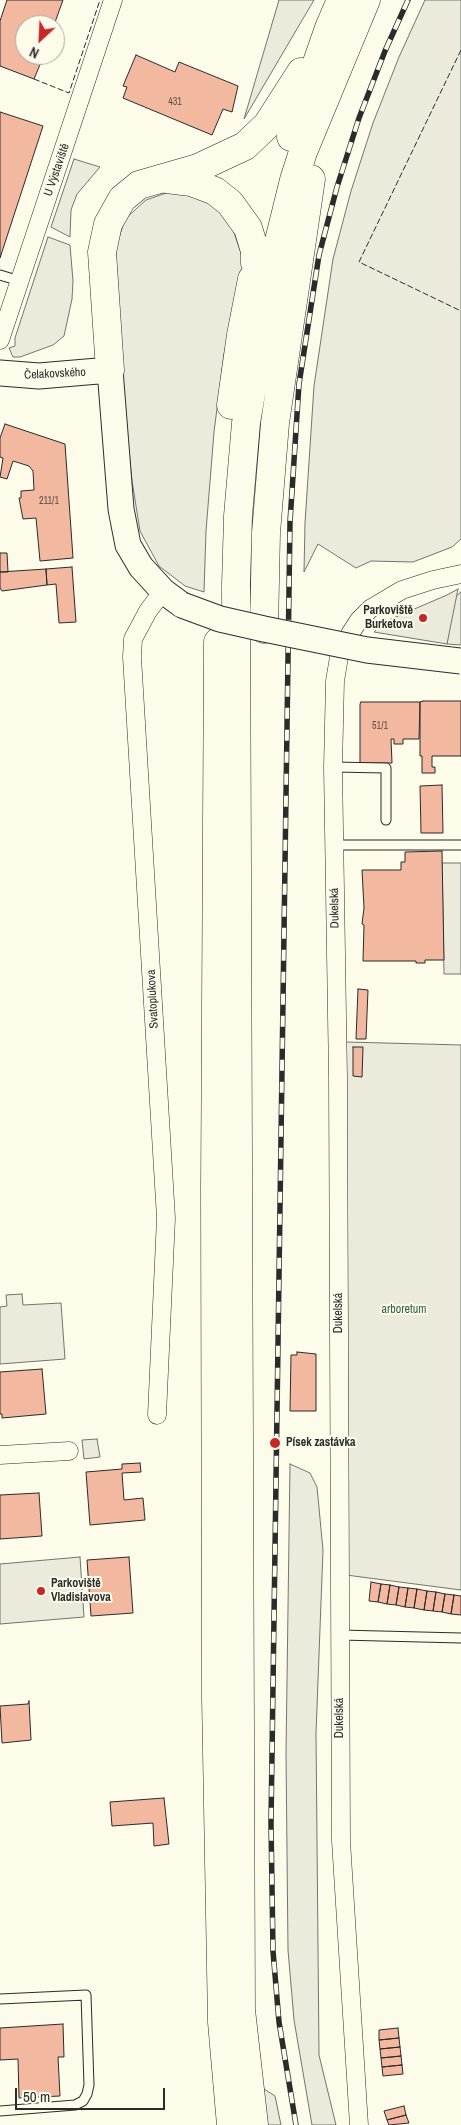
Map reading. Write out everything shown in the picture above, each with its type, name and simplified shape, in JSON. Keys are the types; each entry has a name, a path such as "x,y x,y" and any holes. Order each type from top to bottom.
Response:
{"highway":[{"path":"264,630 266,533 275,422 310,181 330,100 340,30 341,0"},
{"path":"110,370 102,252 108,224 122,199 140,185 198,168 245,146 267,125 340,30 366,0"},
{"path":"231,2125 222,2022 216,1698 215,1178 220,514 228,424 240,335 255,263 297,115 340,30"},
{"path":"254,2125 241,2010 236,586 238,516 246,424 272,269 294,180 340,30"},
{"path":"161,178 191,182 214,191 230,202 248,228 255,251 255,263"}],"main road":[{"name":"Čelakovského","path":"0,373 39,376 110,370"},
{"path":"110,370 121,509 128,545 141,567 173,598 220,619 264,630 367,650 461,661"}],"street":[{"name":"U Výstaviště","path":"0,340 113,0"},
{"name":"Dukelská","path":"359,2125 341,1841 338,1078 333,768 334,681 340,657 359,620 370,609 402,590 433,580 461,574"},
{"name":"Svatoplukova","path":"157,1415 166,1218 132,657 133,639 148,611 173,598"},
{"path":"0,1455 69,1450"}],"lane":[{"path":"0,275 20,281"},
{"path":"333,768 386,768 386,820"},
{"path":"334,845 461,845"},
{"path":"340,1635 461,1638"},
{"path":"0,1999 86,1995 89,2085 83,2101 75,2106 0,2111"}],"green space":[{"path":"279,0 314,0 244,119"},
{"path":"425,0 461,0 461,539 452,547 413,562 371,561 356,568 318,544 304,572 305,523 314,386 333,259 351,191 373,123 399,57"},
{"path":"74,159 100,167 77,194 71,210 70,237 51,227"},
{"path":"169,192 196,195 215,206 230,221 244,262 224,354 214,432 206,531 204,592 185,586 159,566 140,531 132,481 122,387 113,280 117,244 125,219 146,200"},
{"path":"48,237 70,245 73,281 72,299 64,336 53,345 20,357 13,357 9,348 15,346 15,338"},
{"path":"461,592 461,645 447,644 455,597"},
{"path":"442,863 461,863 461,974 444,974"},
{"name":"arboretum","path":"346,1042 461,1045 461,1590 346,1575"},
{"path":"290,1464 310,1473 317,1487 323,1550 316,1733 319,2055 336,2125 312,2125 294,2020 288,1950 286,1753"},
{"path":"261,2087 275,2096 281,2125 267,2125"}],"shaded area":[{"name":"Parkoviště Burketova","path":"458,589 447,644 374,632 384,622"},
{"path":"22,1294 23,1305 61,1303 65,1359 0,1364 0,1307 7,1306 6,1295"},
{"path":"97,1439 100,1457 84,1459 82,1440"},
{"name":"Parkoviště Vladislavova","path":"80,1557 84,1617 0,1624 0,1564"}],"building":[{"path":"7,0 63,0 58,15 15,15 15,65 40,65 34,79 0,66 0,21"},
{"path":"136,55 175,72 179,62 238,86 232,112 223,109 212,135 123,98 127,87 123,86"},
{"path":"0,112 43,126 0,258"},
{"path":"5,424 65,444 73,558 40,561 36,518 23,519 19,498 21,498 21,491 34,490 33,471 29,466 13,461 7,479 0,477 3,458 0,457 0,438"},
{"path":"0,553 7,553 8,572 0,572"},
{"path":"72,567 76,622 59,623 56,584 47,585 46,569"},
{"path":"46,569 47,585 2,591 0,588 0,572"},
{"path":"461,701 461,756 432,756 432,767 435,767 435,773 422,773 422,756 420,756 420,702"},
{"path":"361,702 420,702 419,739 403,739 403,744 394,744 394,739 391,739 392,763 360,763"},
{"path":"442,785 443,833 421,833 420,786"},
{"path":"442,851 444,960 425,960 425,963 416,963 416,961 363,961 364,925 362,924 364,908 362,870 401,870 401,862 405,862 405,852"},
{"path":"358,989 368,990 366,1039 356,1039"},
{"path":"353,1047 363,1047 362,1077 353,1076"},
{"path":"297,1352 316,1354 316,1411 290,1411 291,1355 297,1355"},
{"path":"42,1369 46,1414 2,1418 2,1414 0,1414 0,1372"},
{"path":"140,1463 141,1472 122,1473 124,1500 143,1498 145,1520 90,1525 86,1472 122,1469 122,1464"},
{"path":"39,1493 42,1536 0,1539 0,1495"},
{"path":"129,1557 133,1613 91,1616 87,1560"},
{"path":"371,1582 381,1584 378,1602 369,1601"},
{"path":"381,1584 390,1585 387,1604 378,1602"},
{"path":"390,1585 399,1587 396,1605 387,1604"},
{"path":"399,1587 408,1588 405,1607 396,1605"},
{"path":"408,1588 417,1589 414,1608 405,1607"},
{"path":"417,1589 427,1591 424,1610 414,1608"},
{"path":"427,1591 436,1592 433,1611 424,1610"},
{"path":"436,1592 445,1594 442,1612 433,1611"},
{"path":"445,1594 454,1595 451,1614 442,1612"},
{"path":"454,1595 461,1596 461,1615 451,1614"},
{"path":"29,1701 31,1740 2,1743 0,1706 28,1704"},
{"path":"164,1798 169,1844 154,1846 153,1823 112,1826 110,1802"},
{"path":"63,2024 64,2057 58,2057 60,2096 19,2098 18,2059 0,2060 0,2028"},
{"path":"398,2028 399,2038 379,2040 379,2030"},
{"path":"399,2038 400,2047 380,2049 379,2040"},
{"path":"400,2047 401,2056 381,2058 380,2049"},
{"path":"401,2056 402,2065 382,2067 381,2058"},
{"path":"402,2065 403,2074 383,2076 382,2067"},
{"path":"404,2106 406,2115 387,2120 384,2111"},
{"path":"406,2115 409,2123 389,2125 387,2120"}],"railway":[{"path":"296,2125 279,2022 273,1951 271,1823 290,522 299,384 319,255 337,187 359,118 385,51 408,0"}],"fence":[{"path":"34,79 69,93 100,0"},
{"path":"461,50 359,262 461,311"}],"place":[{"name":"Parkoviště Burketova","path":"423,618"},
{"name":"Písek zastávka","path":"275,1443"},
{"name":"Parkoviště Vladislavova","path":"41,1591"}]}
